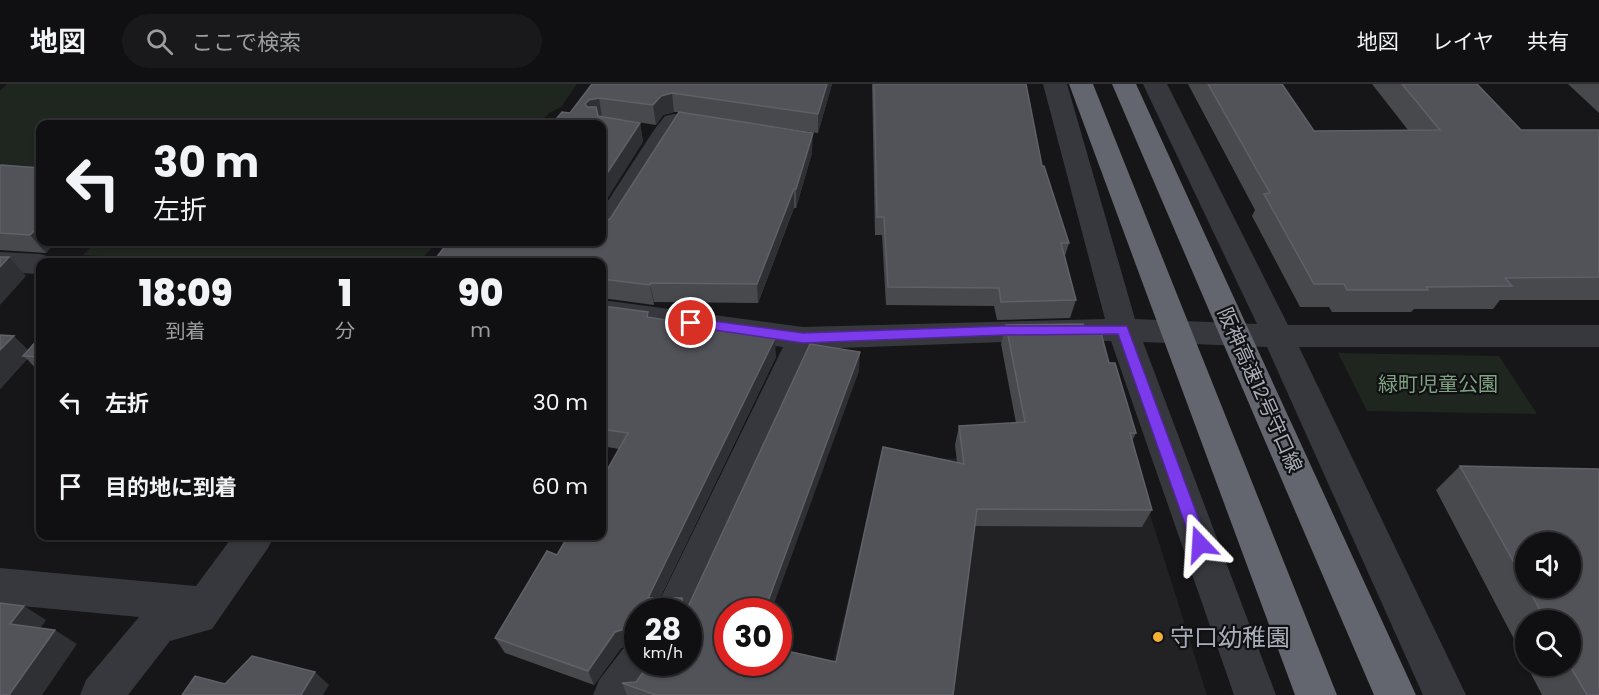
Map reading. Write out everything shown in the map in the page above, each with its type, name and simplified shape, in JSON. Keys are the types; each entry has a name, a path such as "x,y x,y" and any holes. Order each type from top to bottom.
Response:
{"highway":[{"path":"1081,84 1316,695"},
{"name":"阪神高速12号守口線","path":"1124,84 1395,695"}],"street":[{"path":"1055,84 1123,330 1255,695"},
{"path":"1155,84 1278,336 1445,695"},
{"path":"606,223 652,133 674,121 733,130"},
{"path":"0,262 36,264"},
{"path":"606,311 803,338 991,331 1123,330 1278,336 1599,336"},
{"path":"681,598 803,338"},
{"path":"101,695 158,625 198,616 252,540"},
{"path":"0,586 206,605"},
{"path":"614,695 628,676"}],"shaded area":[{"path":"1132,457 1207,695 825,695 882,459"}],"green space":[{"path":"7,84 577,84 561,107 549,113 543,120 36,120 36,180 0,179 0,91"},
{"path":"92,246 433,246 423,258 129,258 83,255"},
{"name":"緑町児童公園","path":"1338,353 1499,356 1537,414 1367,411"}],"building":[{"path":"592,84 827,84 818,114 672,93 661,96 653,105 599,98 589,100 585,104 587,107 596,107 598,116 640,123 606,175 606,120 555,120 562,112 570,113"},
{"path":"874,84 1026,84 1042,166 1044,166 1069,243 1061,243 1076,300 1001,302 999,288 888,287 884,217 877,217"},
{"path":"1208,84 1282,84 1314,131 1440,130 1402,84 1477,84 1521,130 1599,130 1599,277 1505,278 1512,286 1426,287 1428,290 1347,290 1344,284 1314,284 1264,194 1270,193"},
{"path":"679,112 813,133 796,189 794,189 757,284 650,283 650,285 606,280 606,258 436,258 445,246 606,246 606,220 610,219"},
{"path":"0,166 36,168 36,229 30,235 0,233"},
{"path":"0,257 9,257 0,267"},
{"path":"606,307 648,312 647,317 775,338 648,598 624,598 624,629 615,632 588,671 495,638 547,551 557,555 566,540 606,540 606,472 628,433 606,430"},
{"path":"1083,324 1085,333 1101,333 1109,363 1115,363 1136,433 1130,433 1152,510 977,509 953,695 656,695 622,683 636,682 640,676 702,676 702,598 692,598 810,344 860,352 769,598 714,598 714,676 792,676 792,652 836,662 883,447 964,464 959,426 1025,422 1006,325"},
{"path":"0,335 14,336 0,350"},
{"path":"36,341 36,357 23,356"},
{"path":"1460,466 1599,469 1599,695 1587,695 1576,676 1581,676 1581,610 1540,610 1533,598 1581,598 1581,532 1515,532 1515,564"},
{"path":"0,603 24,606 10,624 55,630 9,695 0,695"},
{"path":"252,656 315,672 301,695 182,695 195,676 225,684"}],"place":[{"name":"守口幼稚園","path":"1158,637"}],"route":[{"path":"691,323 803,338 1003,331 1123,330 1200,544"}]}
